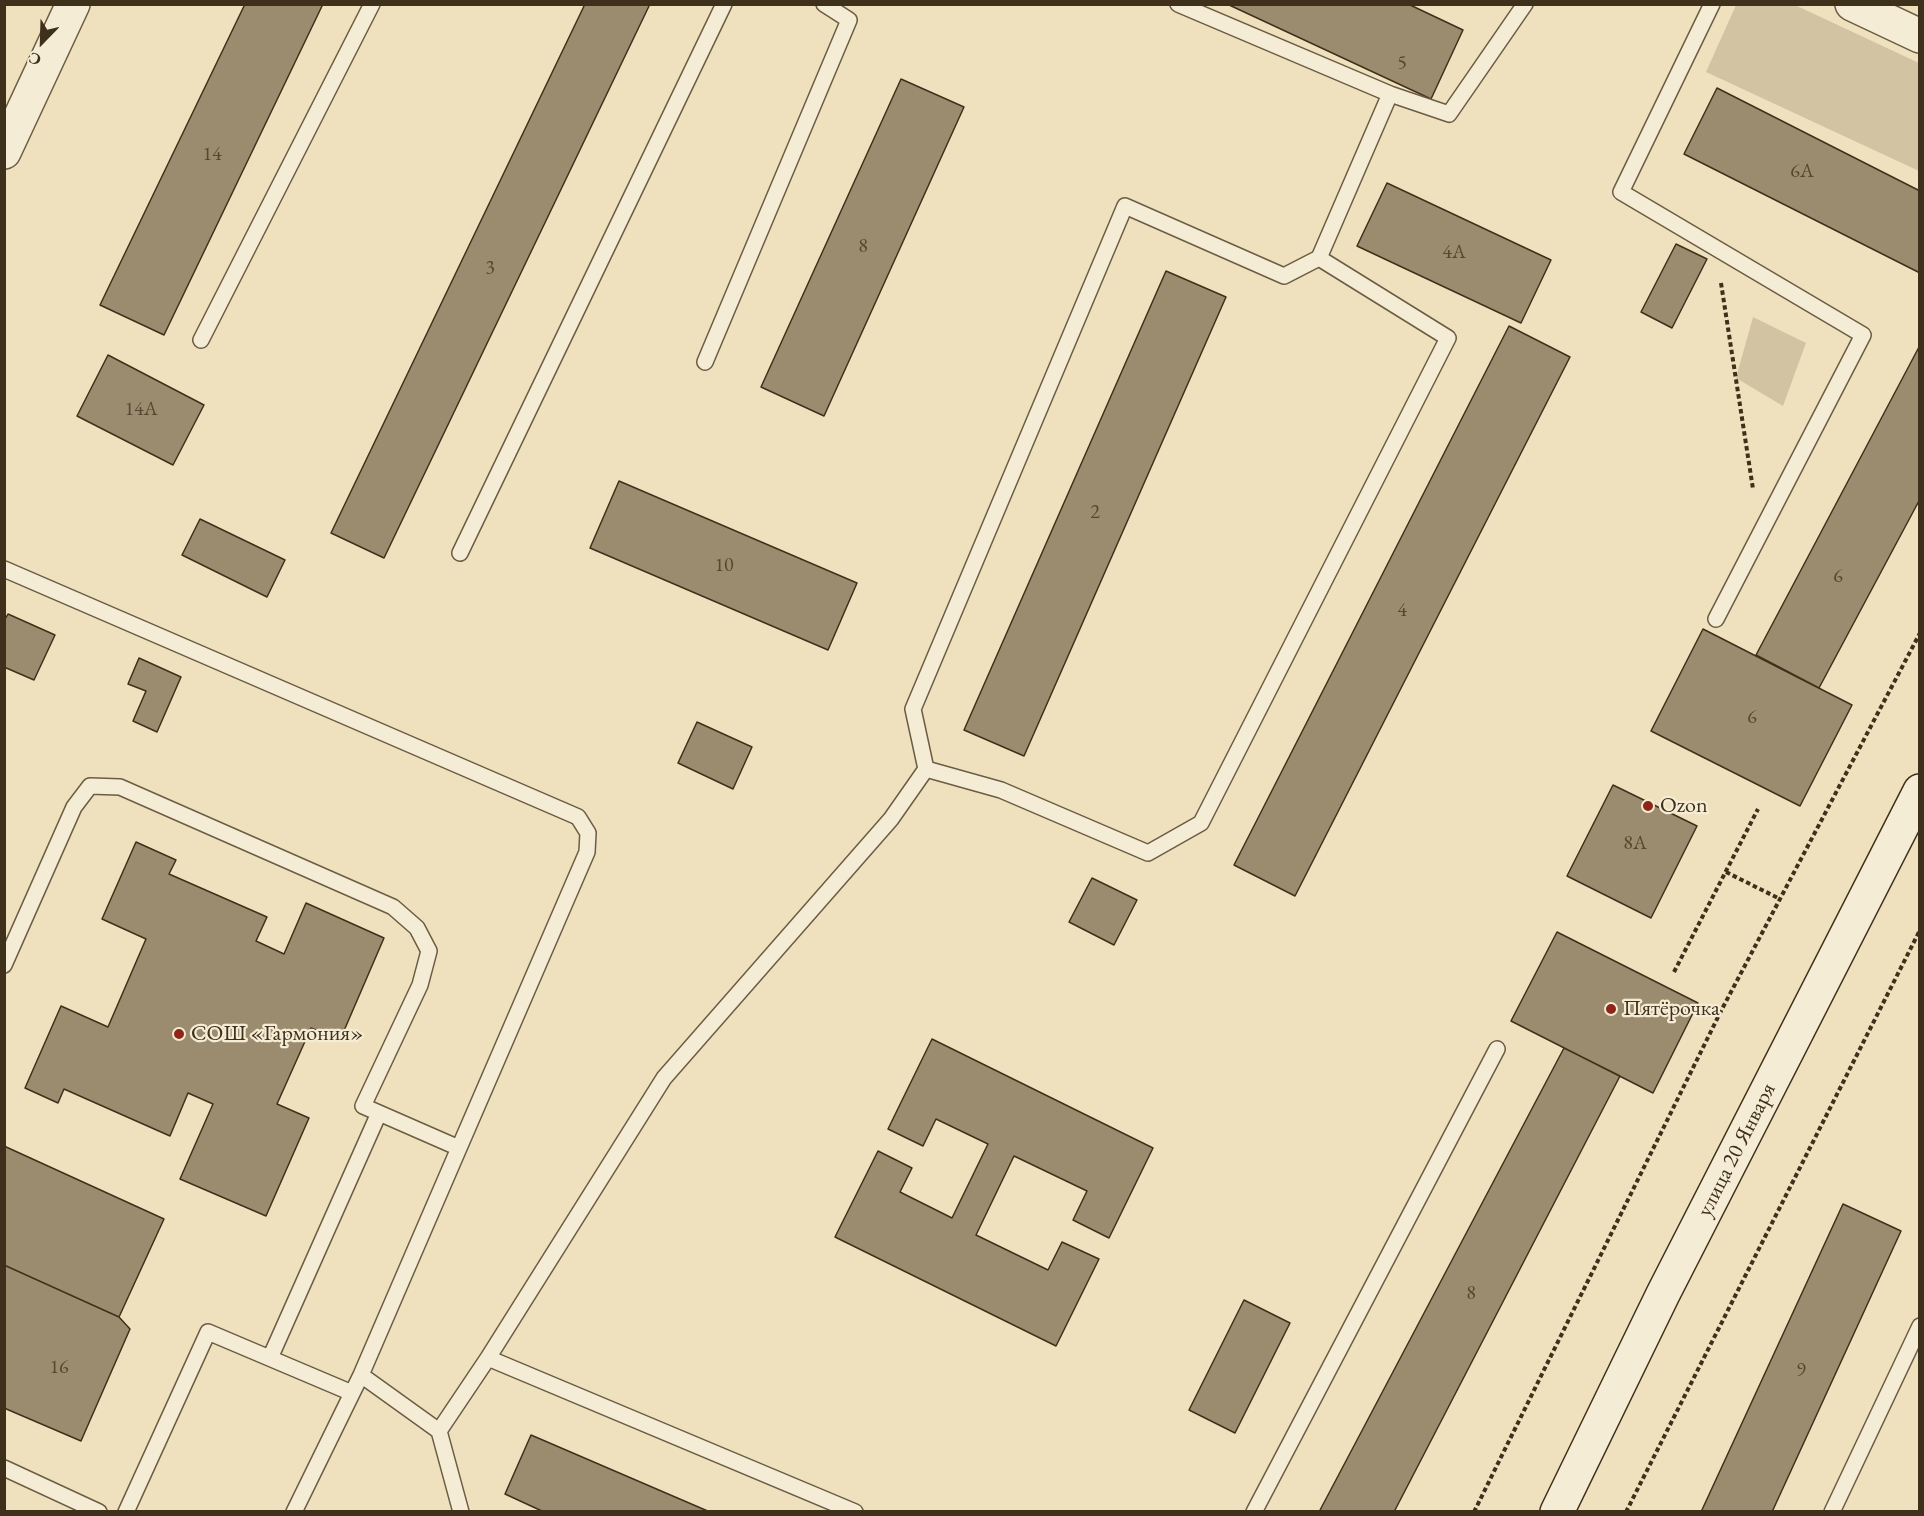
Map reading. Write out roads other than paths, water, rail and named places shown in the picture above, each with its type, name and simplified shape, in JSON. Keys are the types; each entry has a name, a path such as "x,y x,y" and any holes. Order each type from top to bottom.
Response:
{"main road":[{"path":"5,151 73,4"},
{"path":"1852,4 1920,36"},
{"name":"улица 20 Января","path":"1561,1510 1664,1294 1920,790"}],"lane":[{"path":"201,340 372,4"},
{"path":"460,554 724,4"},
{"path":"705,362 849,20 824,4"},
{"path":"1178,4 1390,94 1449,114 1525,4"},
{"path":"1712,4 1621,192 1863,335 1716,619"},
{"path":"439,1431 488,1358 664,1078 891,819 926,769 913,709 1125,206 1284,276 1319,258 1390,94"},
{"path":"926,769 1001,790 1148,853 1201,823 1448,338 1319,258"},
{"path":"4,569 578,817 588,833 587,852 361,1375 294,1512"},
{"path":"4,965 74,807 90,786 120,787 393,907 417,928 429,951 420,985 363,1106 459,1148"},
{"path":"1254,1512 1497,1049"},
{"path":"270,1358 379,1113"},
{"path":"1832,1512 1920,1326"},
{"path":"126,1512 207,1332 352,1393"},
{"path":"488,1358 855,1512"},
{"path":"361,1375 439,1431 461,1512"},
{"path":"4,1468 99,1512"}],"place":[{"name":"Ozon","path":"1648,806"},
{"name":"Пятёрочка","path":"1611,1009"},
{"name":"СОШ «Гармония»","path":"179,1034"}]}
